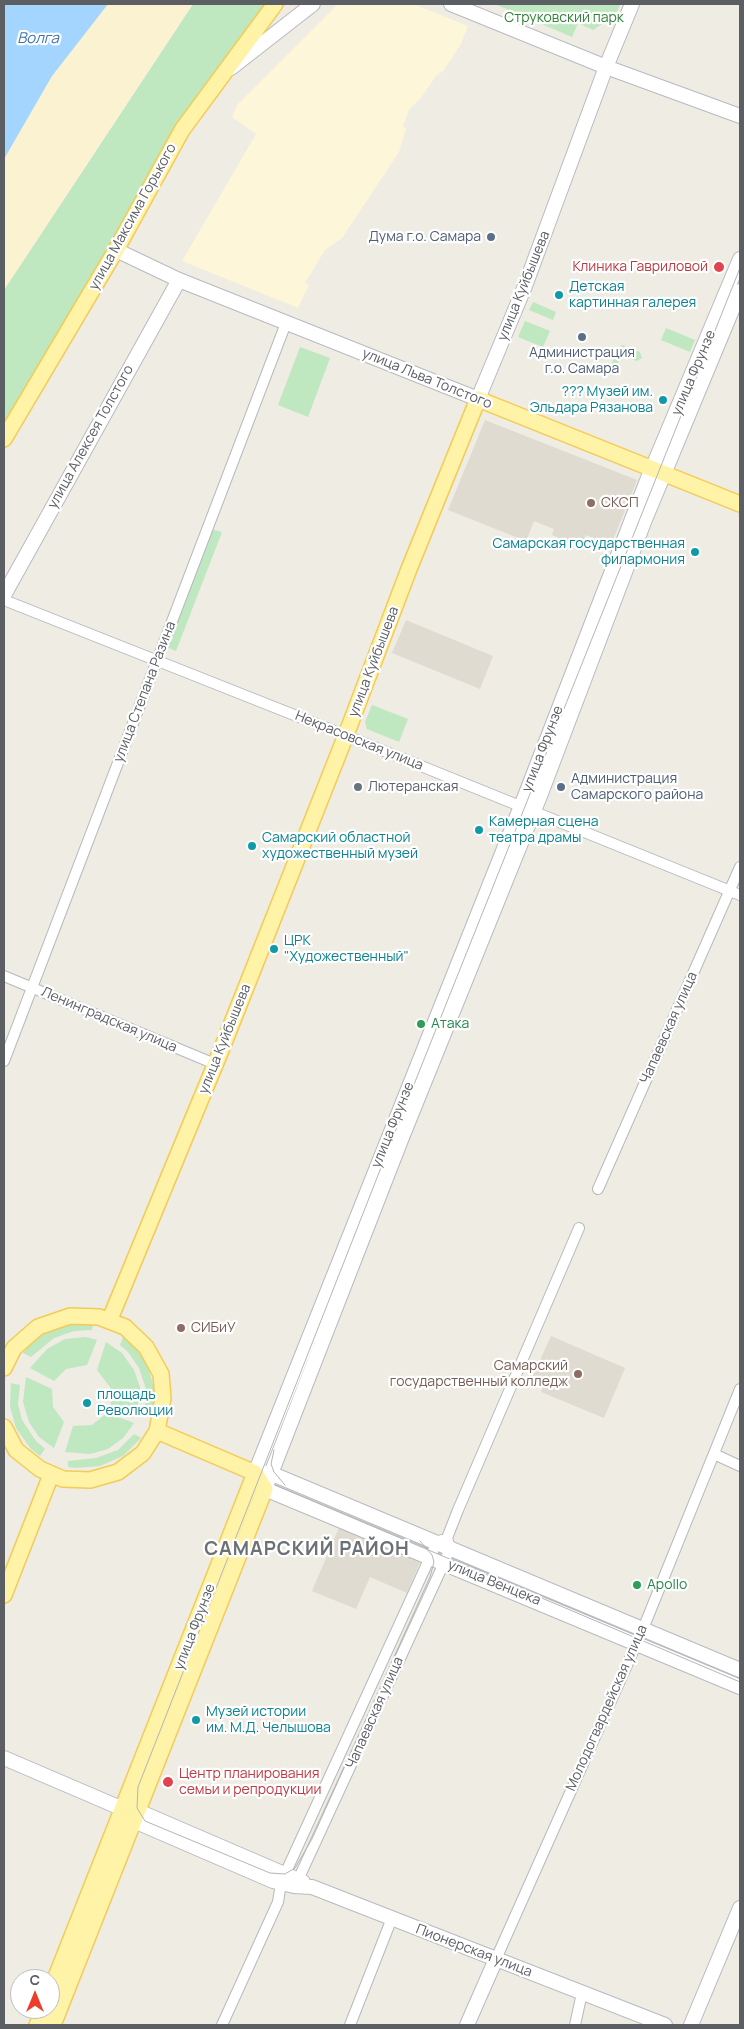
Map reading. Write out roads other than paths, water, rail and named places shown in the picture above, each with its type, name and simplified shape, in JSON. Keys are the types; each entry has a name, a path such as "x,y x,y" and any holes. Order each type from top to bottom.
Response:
{"main road":[{"name":"улица Максима Горького","path":"4,439 116,250 182,130 205,96 225,74 275,4"},
{"path":"225,74 313,4"},
{"path":"451,4 606,67 740,116"},
{"name":"улица Куйбышева","path":"110,1319 215,1064 346,735 409,569 544,234 606,67 632,4"},
{"path":"689,98 740,121"},
{"name":"улица Льва Толстого","path":"116,250 179,280 740,504"},
{"name":"улица Фрунзе","path":"60,1970 131,1814 265,1489 401,1140 533,812 659,471 740,259"},
{"name":"улица Алексея Толстого","path":"4,595 179,280"},
{"name":"улица Фрунзе","path":"53,2025 255,1473 520,806 659,471 740,291"},
{"path":"4,1368 9,1355 22,1340 30,1332 48,1322 81,1315 110,1319 133,1333 146,1347 157,1364 163,1398 156,1431 143,1453 118,1472 90,1480 79,1481 51,1475 27,1461 16,1450 4,1427"},
{"name":"улица Венцека","path":"156,1431 255,1473 270,1473 445,1543 740,1670"},
{"path":"255,1473 265,1489"},
{"path":"4,1595 51,1475"},
{"name":"улица Венцека","path":"265,1489 740,1687"},
{"path":"4,1758 290,1881"},
{"name":"Пионерская улица","path":"290,1881 312,1887 392,1918 650,2022 665,2025"},
{"path":"690,2025 740,1908"},
{"name":"Молодогвардейская улица","path":"467,2025 496,1959"}],"street":[{"name":"улица Степана Разина","path":"4,1061 286,322"},
{"name":"Некрасовская улица","path":"4,600 346,735 740,896"},
{"name":"Чапаевская улица","path":"598,1190 740,867"},
{"name":"Ленинградская улица","path":"4,976 215,1064"},
{"name":"Чапаевская улица","path":"222,2025 445,1543 579,1228"},
{"name":"Молодогвардейская улица","path":"496,1959 643,1629 740,1389"},
{"path":"714,1454 740,1466"},
{"name":"Чапаевская улица","path":"290,1881 437,1560"},
{"path":"350,2025 392,1918"},
{"path":"575,2025 582,1993"}],"water":[{"name":"Волга","path":"4,4 108,4 52,76 4,159"}],"tram line":[{"path":"420,1541 432,1555 434,1562 430,1577 312,1839 295,1868 285,1874 270,1873 145,1821 137,1808 138,1787 393,1137 740,268"},
{"path":"274,1450 271,1464 274,1472 285,1485"},
{"path":"275,1485 740,1682"}],"place":[{"name":"Дума г.о. Самара","path":"491,237"},
{"name":"Клиника Гавриловой","path":"719,267"},
{"name":"Детская картинная галерея","path":"559,295"},
{"name":"Администрация г.о. Самара","path":"582,337"},
{"name":"??? Музей им. Эльдара Рязанова","path":"663,400"},
{"name":"СКСП","path":"591,503"},
{"name":"Самарская государственная филармония","path":"695,552"},
{"name":"Лютеранская","path":"358,787"},
{"name":"Администрация Самарского района","path":"561,787"},
{"name":"Камерная сцена театра драмы","path":"479,830"},
{"name":"Самарский областной художественный музей","path":"252,846"},
{"name":"ЦРК \"Художественный\"","path":"274,949"},
{"name":"Атака","path":"421,1024"},
{"name":"СИБиУ","path":"181,1328"},
{"name":"Самарский государственный колледж","path":"578,1374"},
{"name":"площадь Революции","path":"87,1403"},
{"name":"Apollo","path":"637,1585"},
{"name":"Музей истории им. М.Д. Челышова","path":"196,1720"},
{"name":"Центр планирования семьи и репродукции","path":"168,1782"}],"district":[{"name":"САМАРСКИЙ РАЙОН","path":"307,1550"}],"park label":[{"name":"Струковский парк","path":"564,18"}]}
